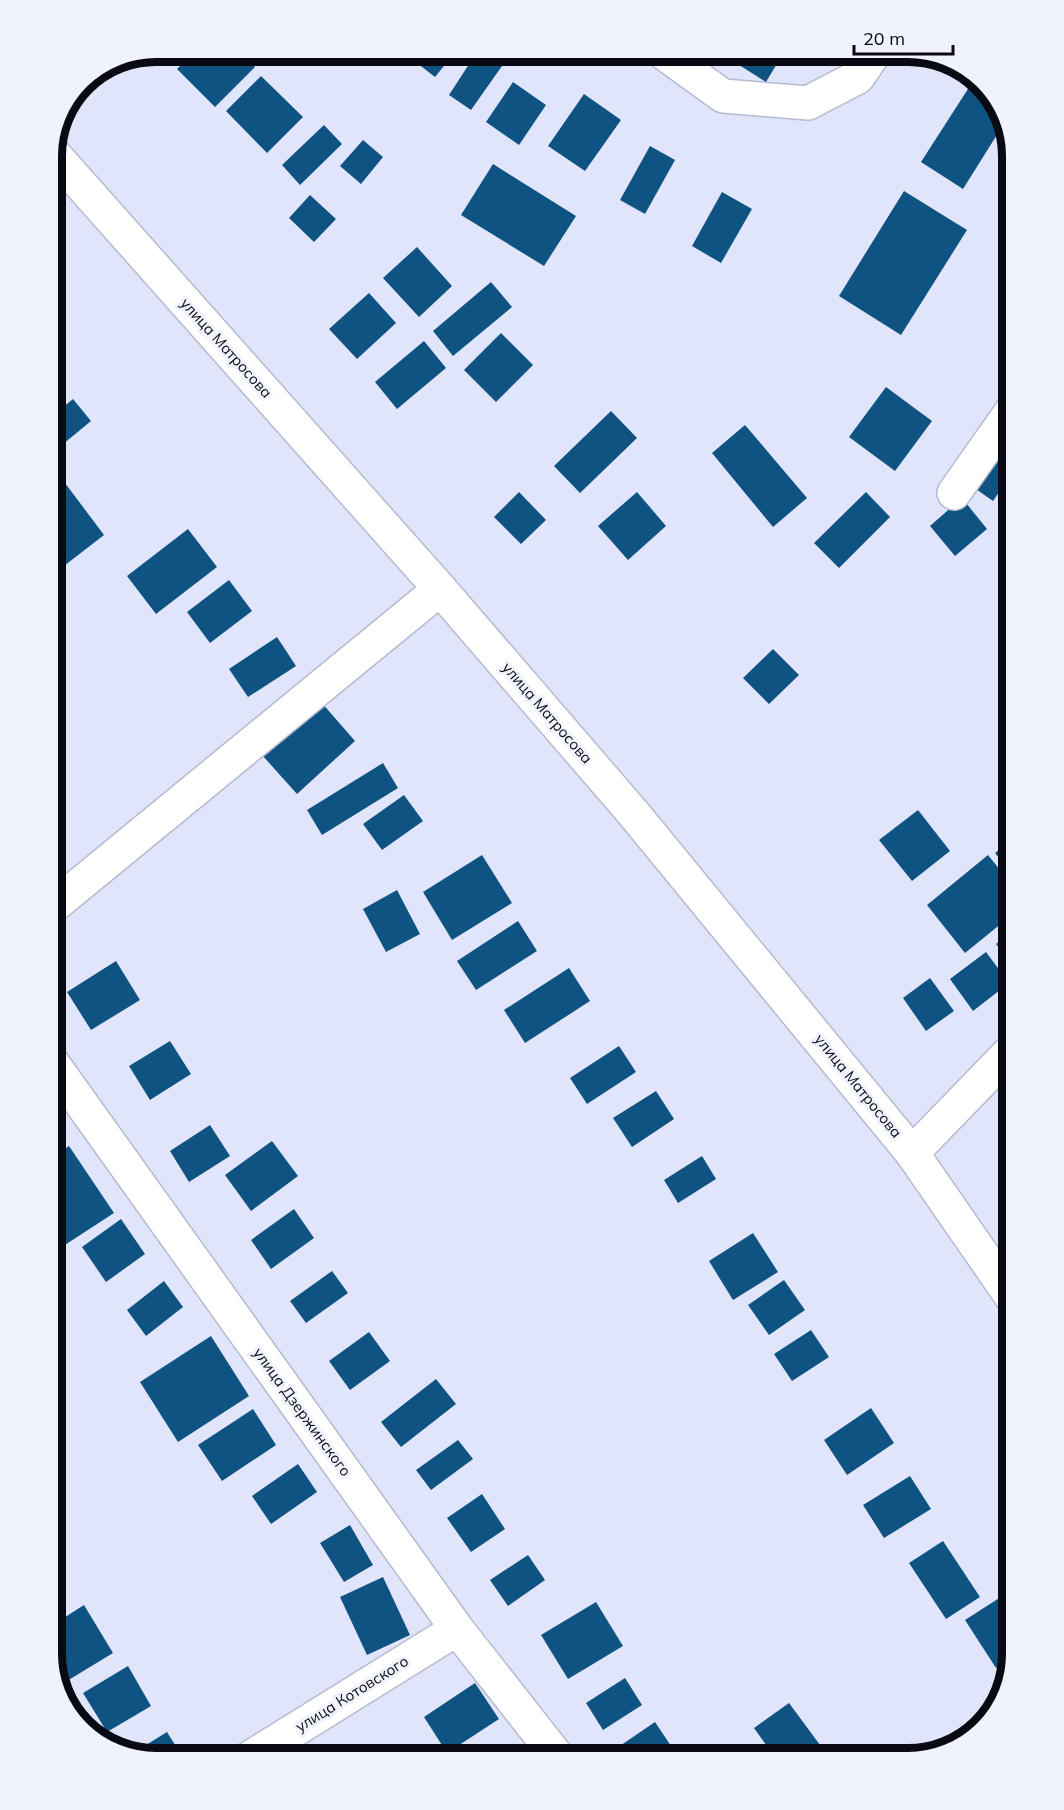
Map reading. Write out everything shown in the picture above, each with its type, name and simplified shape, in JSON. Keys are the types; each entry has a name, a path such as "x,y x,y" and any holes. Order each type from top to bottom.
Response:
{"street":[{"path":"675,62 723,96 808,103 858,77 868,62"},
{"name":"улица Матросова","path":"62,163 440,589 634,814 912,1153 1002,1283"},
{"path":"954,493 1002,424"},
{"path":"62,899 440,589"},
{"path":"912,1153 1002,1060"},
{"name":"улица Дзержинского","path":"62,1076 457,1629 550,1748"},
{"name":"улица Котовского","path":"266,1748 457,1629"}],"building":[{"path":"184,62 250,62 255,67 215,107 177,69"},
{"path":"416,62 447,62 435,77"},
{"path":"470,62 496,62 502,66 471,110 449,95"},
{"path":"734,62 778,62 766,82"},
{"path":"261,76 303,117 267,153 226,111"},
{"path":"513,82 546,105 519,145 486,122"},
{"path":"970,85 987,103 999,131 963,189 921,162"},
{"path":"584,94 621,120 585,171 548,146"},
{"path":"324,125 342,144 300,185 282,165"},
{"path":"363,140 383,157 361,184 340,166"},
{"path":"650,146 675,160 645,214 620,200"},
{"path":"493,164 576,216 544,266 461,215"},
{"path":"904,191 967,230 901,335 839,296"},
{"path":"722,192 752,209 721,263 692,246"},
{"path":"310,195 336,219 314,242 289,218"},
{"path":"417,247 452,286 419,317 383,278"},
{"path":"491,282 512,307 453,356 433,331"},
{"path":"369,293 396,323 357,359 329,329"},
{"path":"501,333 533,365 496,402 464,370"},
{"path":"424,341 446,368 397,409 375,382"},
{"path":"886,387 932,421 895,471 849,437"},
{"path":"73,399 91,421 62,445 62,408"},
{"path":"611,411 637,438 580,493 554,466"},
{"path":"745,425 807,498 773,527 712,453"},
{"path":"998,450 1002,453 1002,488 993,501 973,487"},
{"path":"65,483 104,535 62,567 62,485"},
{"path":"519,492 546,520 521,544 494,517"},
{"path":"637,492 666,526 628,560 598,526"},
{"path":"866,492 890,517 839,568 814,543"},
{"path":"962,498 987,529 955,556 930,526"},
{"path":"188,529 217,567 156,614 127,576"},
{"path":"229,580 252,611 210,643 187,612"},
{"path":"277,637 296,666 248,697 229,669"},
{"path":"773,649 799,675 769,704 743,678"},
{"path":"321,702 355,741 297,794 262,755"},
{"path":"383,763 398,788 322,835 307,810"},
{"path":"404,795 423,821 382,850 363,824"},
{"path":"918,810 950,851 912,881 879,840"},
{"path":"1002,847 1002,862 995,853"},
{"path":"482,855 512,903 452,940 423,892"},
{"path":"988,855 1002,872 1002,923 965,953 927,905"},
{"path":"397,890 420,934 386,952 363,909"},
{"path":"518,921 537,951 476,990 457,961"},
{"path":"1002,939 1002,952 996,944"},
{"path":"986,952 1002,974 1002,988 973,1011 950,979"},
{"path":"116,961 140,1000 91,1030 67,992"},
{"path":"569,968 590,1001 525,1043 504,1010"},
{"path":"930,978 954,1011 926,1031 903,998"},
{"path":"170,1041 191,1074 150,1100 129,1066"},
{"path":"619,1046 636,1072 587,1104 570,1078"},
{"path":"656,1091 674,1119 632,1147 613,1118"},
{"path":"210,1125 230,1156 189,1182 170,1151"},
{"path":"272,1141 298,1176 251,1211 225,1175"},
{"path":"69,1146 114,1213 62,1247 62,1151"},
{"path":"702,1156 716,1179 678,1203 664,1180"},
{"path":"294,1209 314,1238 271,1269 251,1240"},
{"path":"121,1219 145,1254 106,1282 82,1247"},
{"path":"753,1233 778,1272 733,1300 709,1261"},
{"path":"332,1271 348,1293 306,1323 290,1301"},
{"path":"784,1280 805,1310 769,1335 748,1305"},
{"path":"164,1281 183,1307 146,1336 127,1310"},
{"path":"811,1330 829,1357 792,1381 774,1354"},
{"path":"369,1332 390,1361 350,1390 329,1361"},
{"path":"211,1336 249,1396 178,1442 140,1382"},
{"path":"436,1379 456,1404 401,1447 381,1422"},
{"path":"871,1408 894,1443 847,1475 824,1440"},
{"path":"253,1409 276,1445 222,1481 198,1445"},
{"path":"458,1440 473,1459 431,1490 416,1470"},
{"path":"298,1464 317,1492 271,1524 252,1496"},
{"path":"910,1476 931,1509 884,1538 863,1505"},
{"path":"482,1494 505,1529 471,1552 447,1518"},
{"path":"350,1525 373,1565 344,1582 320,1543"},
{"path":"943,1541 980,1597 946,1619 909,1563"},
{"path":"528,1555 545,1580 508,1606 490,1580"},
{"path":"383,1577 410,1635 367,1655 340,1597"},
{"path":"1002,1596 1001,1664 996,1668 965,1620"},
{"path":"596,1602 623,1646 568,1679 541,1635"},
{"path":"84,1605 113,1653 65,1682 62,1654 62,1619"},
{"path":"128,1666 151,1706 107,1732 83,1693"},
{"path":"625,1678 642,1705 603,1730 586,1703"},
{"path":"475,1683 499,1719 455,1748 444,1748 424,1717"},
{"path":"789,1703 822,1748 768,1748 754,1728"},
{"path":"655,1722 672,1748 617,1748"},
{"path":"167,1732 177,1748 149,1748 142,1747"}]}
